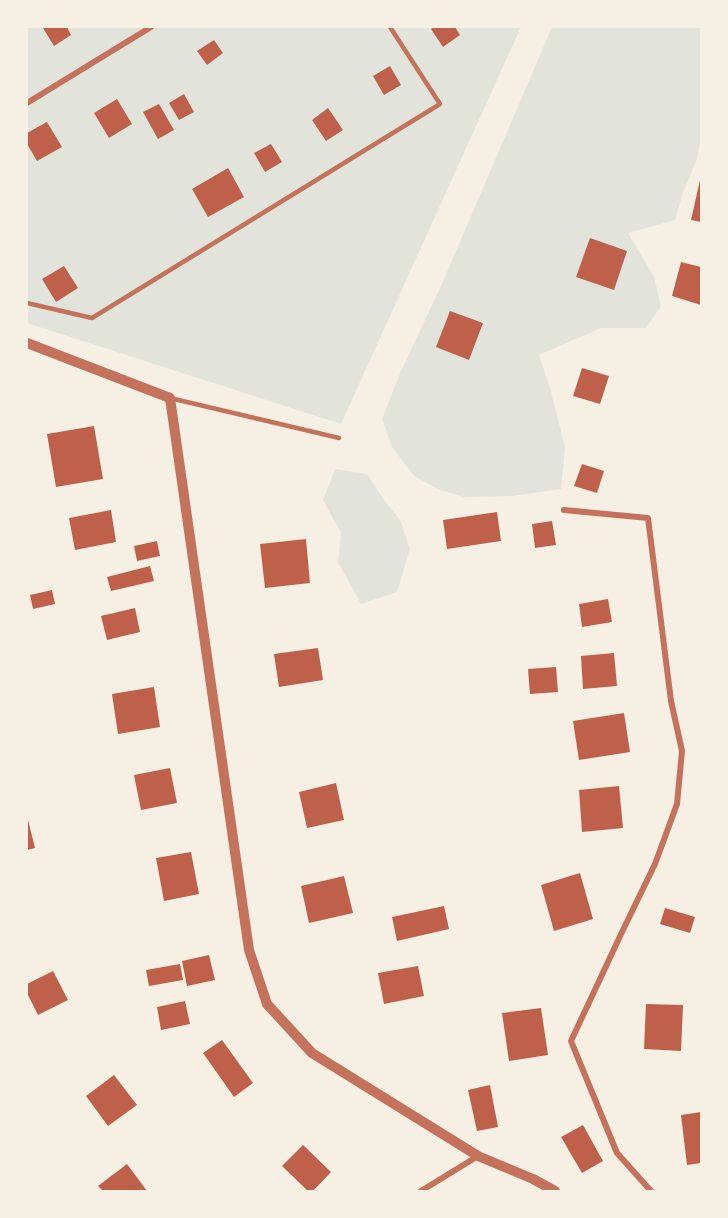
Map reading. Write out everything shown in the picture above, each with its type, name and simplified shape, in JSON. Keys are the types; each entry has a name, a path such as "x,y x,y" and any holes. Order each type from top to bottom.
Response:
{"street":[{"path":"27,103 151,27"},
{"path":"27,343 170,398 249,950 267,1004 312,1053 478,1156 533,1179 555,1191"},
{"path":"564,510 648,518 671,701 682,751 677,804 655,864 572,1041 616,1153 651,1191"},
{"path":"421,1191 478,1156"}],"lane":[{"path":"27,303 92,318 440,104 390,27"},
{"path":"170,398 339,438"}],"shaded area":[{"path":"27,27 521,27 341,424 27,323"},
{"path":"552,27 701,27 701,136 697,159 675,220 628,233 654,277 661,306 646,328 601,328 539,355 565,447 561,489 512,496 464,497 440,490 414,476 392,447 382,419"},
{"path":"335,469 367,474 400,520 410,549 397,592 361,604 338,562 341,533 323,500"}],"building":[{"path":"44,27 67,27 71,35 54,46"},
{"path":"455,27 460,35 443,47 431,29"},
{"path":"214,40 223,53 207,65 197,51"},
{"path":"390,66 401,85 384,95 373,76"},
{"path":"184,94 194,112 179,120 169,103"},
{"path":"117,99 132,124 109,138 94,113"},
{"path":"159,104 174,130 158,139 143,112"},
{"path":"328,108 343,130 326,141 312,120"},
{"path":"47,122 62,147 37,161 27,144 27,133"},
{"path":"271,144 282,162 265,172 254,153"},
{"path":"228,168 244,197 208,217 192,189"},
{"path":"701,180 701,222 691,220"},
{"path":"590,238 627,251 614,290 576,277"},
{"path":"681,262 701,267 701,305 672,296"},
{"path":"64,266 78,288 56,302 42,279"},
{"path":"450,311 483,323 469,360 436,347"},
{"path":"582,368 609,376 600,404 573,396"},
{"path":"94,426 103,479 56,487 47,434"},
{"path":"582,464 604,471 597,493 574,486"},
{"path":"111,510 116,542 75,550 69,518"},
{"path":"497,512 501,541 447,549 443,520"},
{"path":"552,521 556,545 535,548 532,524"},
{"path":"306,539 310,583 265,588 260,544"},
{"path":"157,541 160,556 137,561 134,546"},
{"path":"150,566 154,581 111,591 107,577"},
{"path":"52,590 55,604 33,609 30,595"},
{"path":"608,599 612,622 582,627 579,604"},
{"path":"135,608 140,632 107,640 101,616"},
{"path":"318,648 323,680 279,687 274,654"},
{"path":"614,653 617,686 583,689 581,656"},
{"path":"556,667 558,692 530,694 528,669"},
{"path":"154,687 160,727 118,734 112,694"},
{"path":"624,713 630,752 579,760 573,721"},
{"path":"170,768 177,803 141,810 134,775"},
{"path":"336,783 344,820 307,828 299,792"},
{"path":"619,786 623,828 582,832 579,790"},
{"path":"27,821 35,848 27,850"},
{"path":"191,852 199,894 164,901 156,858"},
{"path":"580,873 593,919 554,931 541,885"},
{"path":"344,876 353,913 309,923 301,886"},
{"path":"444,906 449,929 397,941 392,917"},
{"path":"665,908 695,917 690,933 660,924"},
{"path":"209,955 215,980 187,986 182,961"},
{"path":"180,964 183,980 149,986 146,970"},
{"path":"418,966 424,996 384,1004 378,973"},
{"path":"53,971 68,1000 38,1015 27,993 27,984"},
{"path":"185,1001 190,1024 161,1030 157,1007"},
{"path":"646,1004 683,1005 681,1051 644,1049"},
{"path":"541,1008 548,1055 509,1061 502,1013"},
{"path":"222,1040 253,1083 234,1097 203,1053"},
{"path":"114,1075 137,1105 108,1126 86,1096"},
{"path":"490,1085 498,1127 477,1131 468,1090"},
{"path":"701,1112 701,1163 687,1165 681,1115"},
{"path":"583,1125 603,1161 582,1173 561,1137"},
{"path":"303,1145 331,1172 313,1191 308,1191 282,1166"},
{"path":"127,1164 147,1191 103,1191 98,1186"}]}
